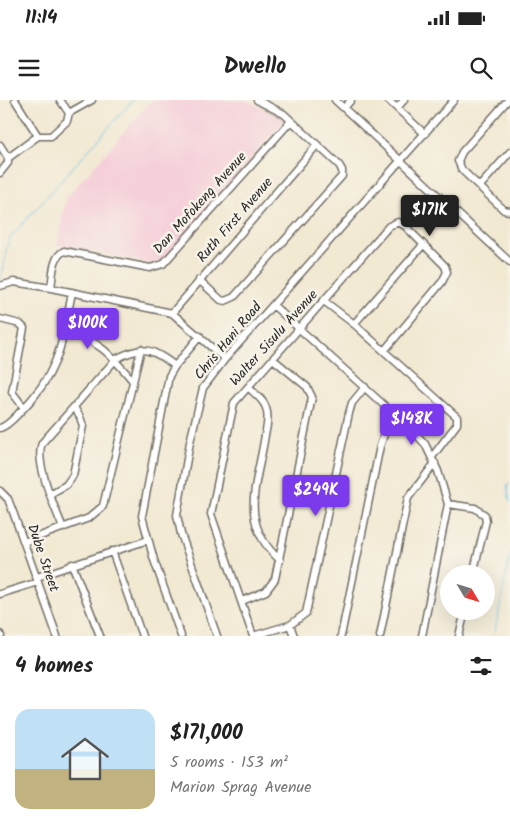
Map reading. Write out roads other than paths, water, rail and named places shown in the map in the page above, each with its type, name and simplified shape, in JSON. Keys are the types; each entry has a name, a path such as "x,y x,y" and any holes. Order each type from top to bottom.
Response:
{"street":[{"path":"15,100 38,136"},
{"path":"60,100 69,113"},
{"path":"0,173 8,162 8,158 38,136 51,136 67,121 69,113 92,100"},
{"path":"199,280 221,300 225,301 234,297 342,176 342,170 318,145 280,111 256,100"},
{"path":"335,100 510,261"},
{"path":"344,108 351,100"},
{"path":"388,100 425,134"},
{"path":"397,108 404,100"},
{"name":"Chris Hani Road","path":"217,636 181,534 177,515 190,442 203,388 225,359 274,306 454,100"},
{"path":"508,100 459,158 459,166 504,210 510,211"},
{"name":"Dan Mofokeng Avenue","path":"51,288 58,255 64,252 154,268 163,264 291,121"},
{"path":"0,145 8,158"},
{"name":"Ruth First Avenue","path":"172,313 318,145"},
{"path":"480,186 510,152"},
{"name":"Walter Sisulu Avenue","path":"253,636 211,514 234,403 274,360 389,226 395,222 402,223 423,245"},
{"path":"354,324 423,245 445,266 447,272 442,282 384,351"},
{"path":"0,286 14,282 172,313 225,359"},
{"path":"0,428 9,423 24,408 51,374 64,331 72,292"},
{"path":"324,301 354,324 457,417 457,424 408,498 380,636"},
{"path":"274,306 416,434 433,460 448,504 422,636"},
{"path":"0,319 20,324 24,328 24,336 12,389 13,395 24,408"},
{"path":"64,331 88,338 116,359 133,382"},
{"path":"181,636 142,520 143,505 168,382 175,366 200,336"},
{"path":"63,528 50,494 40,450 45,440 116,359 141,349 156,352 175,366"},
{"path":"24,542 95,516 103,506 141,349"},
{"path":"242,601 271,587 276,579 312,397 307,387 274,360"},
{"path":"253,636 290,625 300,619 307,610 349,413 352,403 364,387"},
{"path":"249,388 265,406 267,413 264,444 252,502 253,512 267,549 280,560"},
{"path":"50,494 66,485 73,475 82,426 80,417 74,407"},
{"path":"341,636 380,446 386,429 396,416"},
{"name":"Dube Street","path":"0,491 10,504 57,636"},
{"path":"448,504 475,508 485,514 486,521 475,565"},
{"path":"0,594 72,564 148,540"},
{"path":"112,551 142,636"},
{"path":"72,564 100,636"},
{"path":"459,636 463,620"},
{"path":"290,625 294,636"}],"waterway":[{"path":"0,280 9,239 133,100"},
{"path":"510,483 507,486 510,502"},
{"path":"494,636 510,554"}]}
